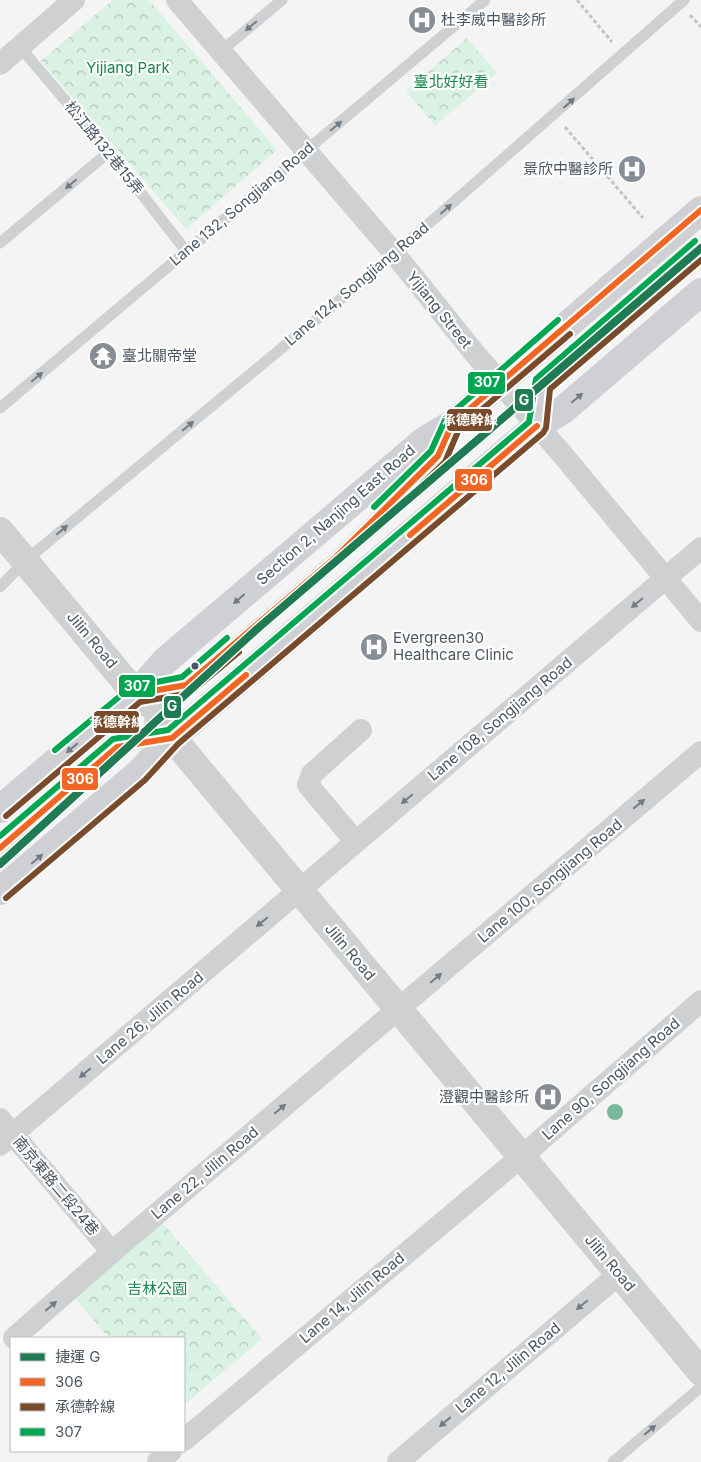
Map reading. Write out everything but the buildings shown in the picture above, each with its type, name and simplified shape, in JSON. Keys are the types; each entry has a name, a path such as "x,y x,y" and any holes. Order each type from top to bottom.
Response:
{"main road":[{"name":"Section 2, Nanjing East Road","path":"0,809 136,694 165,661 425,440 452,424 701,210"},
{"path":"0,891 139,773 172,738 537,426 563,410 701,292"}],"street":[{"path":"0,64 74,0"},
{"name":"Yijiang Street","path":"177,0 394,253 499,383 701,621"},
{"name":"Jilin Road","path":"0,531 701,1372"},
{"name":"Lane 108, Songjiang Road","path":"300,890 701,548"},
{"path":"356,842 308,785 312,774 361,730"},
{"name":"Lane 100, Songjiang Road","path":"399,1010 701,752"},
{"name":"Lane 26, Jilin Road","path":"4,1133 300,890"},
{"name":"Lane 90, Songjiang Road","path":"521,1157 701,1001"},
{"name":"Lane 22, Jilin Road","path":"15,1337 112,1252 399,1010"},
{"name":"南京東路二段24巷","path":"4,1133 112,1252"},
{"name":"Lane 14, Jilin Road","path":"185,1439 521,1157"},
{"name":"Lane 12, Jilin Road","path":"398,1462 620,1274"},
{"name":"Lane 22, Jilin Road","path":"0,1350 10,1342"},
{"path":"158,1462 170,1452"}],"lane":[{"path":"220,52 282,0"},
{"name":"Lane 132, Songjiang Road","path":"0,408 485,0"},
{"name":"Lane 124, Songjiang Road","path":"0,587 25,561 394,253 555,115 684,0"},
{"name":"松江路132巷15弄","path":"20,47 109,152 186,251"},
{"path":"0,243 109,152"},
{"path":"537,426 542,385 701,248"},
{"path":"0,848 117,747 172,738"},
{"path":"613,1462 701,1387"}],"path":[{"path":"577,0 622,54"},
{"path":"555,115 642,218"}],"green space":[{"name":"Yijiang Park","path":"113,0 149,0 277,150 186,229 41,61"},
{"name":"臺北好好看","path":"467,38 497,73 435,126 406,91"},
{"name":"吉林公園","path":"162,1222 262,1339 185,1404 185,1337 108,1337 74,1297"}],"metro line":[{"name":"G","path":"0,864 257,629 701,248"}],"transit line":[{"name":"306","path":"136,694 186,685 336,557 438,456 452,424 701,210"},
{"name":"307","path":"0,836 113,739 168,730 529,422 536,379 695,241"},
{"name":"承德幹線","path":"6,898 145,780 178,744 543,433 546,428 550,389 701,260"},
{"name":"307","path":"374,507 431,451 446,418 558,320"},
{"name":"承德幹線","path":"386,519 445,462 459,429 570,334"},
{"name":"306","path":"410,535 537,426"},
{"name":"307","path":"55,750 131,687 182,677 227,638"},
{"name":"承德幹線","path":"6,816 140,702 190,693 239,652"},
{"name":"306","path":"172,738 246,675"},
{"name":"306","path":"0,848 117,747 172,738"}],"place":[{"name":"杜李威中醫診所","path":"422,20"},
{"name":"景欣中醫診所","path":"632,169"},
{"name":"臺北關帝堂","path":"103,356"},
{"name":"Evergreen30 Healthcare Clinic","path":"374,647"},
{"name":"澄觀中醫診所","path":"548,1097"}]}
